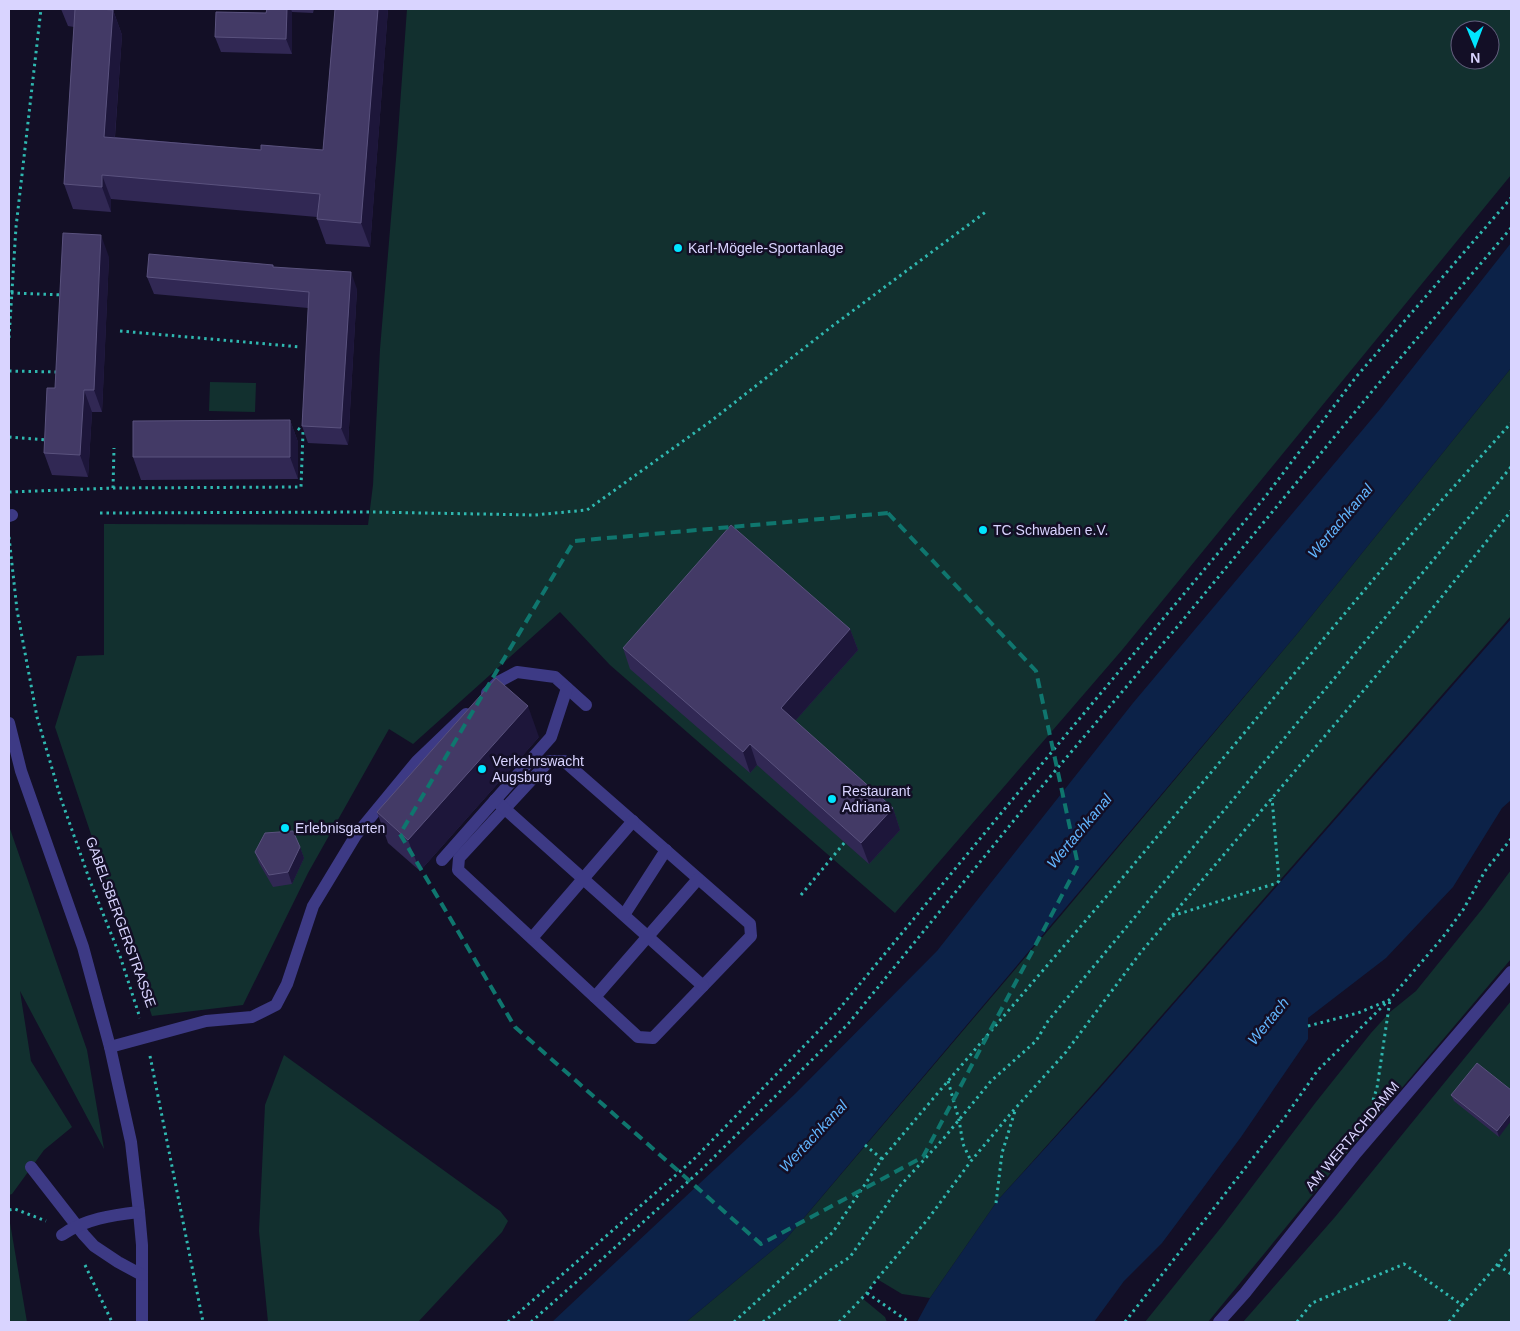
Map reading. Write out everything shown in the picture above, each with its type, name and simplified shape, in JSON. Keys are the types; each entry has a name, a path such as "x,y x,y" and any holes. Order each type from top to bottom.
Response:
{"street":[{"path":"110,1047 206,1021 252,1017 276,1005 287,984 313,906 356,835 417,761 498,682 516,672 555,677 586,705"},
{"path":"442,860 550,737 568,688"},
{"path":"9,723 21,771 83,948 110,1047 131,1142 139,1212 142,1322"},
{"path":"549,761 564,761 750,924 751,936 653,1038 638,1037 458,870 459,858 504,809 549,761"},
{"path":"495,800 703,986"},
{"path":"532,938 633,821"},
{"path":"624,916 666,850"},
{"path":"595,997 698,879"},
{"name":"AM WERTACHDAMM","path":"1219,1322 1245,1293 1356,1153 1511,972"},
{"path":"31,1167 69,1230 84,1236 94,1246 142,1275"},
{"path":"69,1230 118,1215 139,1212"}],"path":[{"path":"9,338 16,227 41,9"},
{"path":"508,1322 693,1160 835,1014 1265,497 1356,377 1511,198"},
{"path":"100,513 369,512 535,515 587,510 711,421 987,211"},
{"path":"531,1322 592,1270 702,1169 848,1024 1033,797 1511,228"},
{"path":"11,293 69,295"},
{"path":"120,331 301,347"},
{"path":"9,371 65,372"},
{"path":"734,1322 833,1232 882,1159 1124,876 1415,530 1511,423"},
{"path":"9,492 113,488 301,487 303,432 296,427"},
{"path":"9,437 54,440"},
{"path":"113,488 114,448"},
{"path":"763,1322 850,1257 899,1187 991,1081 1036,1041 1048,1021 1511,467"},
{"path":"839,1322 867,1293 928,1219 971,1161 1066,1052 1141,952 1416,630 1511,511"},
{"name":"GABELSBERGERSTRASSE","path":"9,533 17,610 37,717 61,800 90,881 120,956 146,1037 202,1322"},
{"path":"1172,916 1279,881 1272,798"},
{"path":"1125,1322 1284,1117 1318,1070 1390,999 1443,937 1463,910 1484,871 1511,839"},
{"path":"801,895 845,842"},
{"path":"1308,1026 1358,1013 1390,999"},
{"path":"1371,1107 1376,1088 1390,999"},
{"path":"948,1081 959,1120 963,1144 971,1161"},
{"path":"996,1202 1002,1153 1016,1108"},
{"path":"865,1145 882,1159"},
{"path":"9,1210 15,1209 69,1230"},
{"path":"1449,1322 1511,1249"},
{"path":"84,1264 112,1322"},
{"path":"1297,1322 1312,1304 1404,1264 1462,1306"},
{"path":"1498,1265 1511,1274"},
{"path":"867,1293 909,1322"}],"highlighted area":[{"path":"888,513 1036,671 1078,865 923,1157 761,1244 515,1027 400,834 574,541"}],"green space":[{"path":"407,9 1511,9 1511,175 1122,650 895,913 610,665 560,612 413,744 389,729 308,873 243,1005 152,1016 55,727 77,656 104,655 104,524 368,525 373,485 380,349"},
{"path":"1511,368 1511,616 998,1200 930,1298 902,1294 877,1279 862,1298 885,1317 887,1322 686,1322 786,1239 1296,635"},
{"path":"210,382 256,383 255,412 209,411"},
{"path":"9,826 87,1050 104,1149 20,991 31,1061 72,1127 44,1150 12,1194 9,1195"},
{"path":"1511,870 1511,959 1351,1148 1208,1322 1145,1322 1223,1225 1371,1033 1390,1012 1416,991"},
{"path":"1511,1001 1511,1322 1243,1322 1335,1217"},
{"path":"284,1055 500,1211 508,1221 502,1232 418,1322 268,1322 259,1231 265,1105"},
{"path":"9,1217 27,1322 9,1322"}],"water":[{"name":"Wertachkanal","path":"1511,243 1511,368 1296,635 786,1239 686,1322 552,1322 796,1093 937,951 1133,703 1381,408"},
{"name":"Wertach","path":"1511,619 1511,800 1502,808 1453,887 1386,958 1308,1018 1308,1039 1241,1137 1162,1243 1124,1281 1094,1322 917,1322 930,1298 998,1200 1101,1087"}],"building":[{"path":"75,9 113,10 104,137 261,150 261,145 323,150 335,9 378,9 361,223 317,219 320,194 102,175 102,187 64,184"},
{"path":"267,9 287,9 286,39 215,37 216,12 266,13"},
{"path":"63,233 101,235 94,390 84,390 80,455 44,453 47,388 55,388"},
{"path":"149,254 273,265 273,267 351,272 341,428 302,426 309,292 147,277"},
{"path":"290,420 290,457 133,457 133,421"},
{"path":"731,525 850,629 781,708 893,808 861,843 750,744 743,752 623,648"},
{"path":"496,678 528,706 408,840 377,812"},
{"path":"293,831 300,847 288,872 269,875 255,852 265,833"},
{"path":"1477,1063 1511,1090 1511,1113 1497,1131 1451,1095"}],"place":[{"name":"Karl-Mögele-Sportanlage","path":"678,248"},
{"name":"TC Schwaben e.V.","path":"983,530"},
{"name":"Verkehrswacht Augsburg","path":"482,769"},
{"name":"Restaurant Adriana","path":"832,799"},
{"name":"Erlebnisgarten","path":"285,828"}]}
